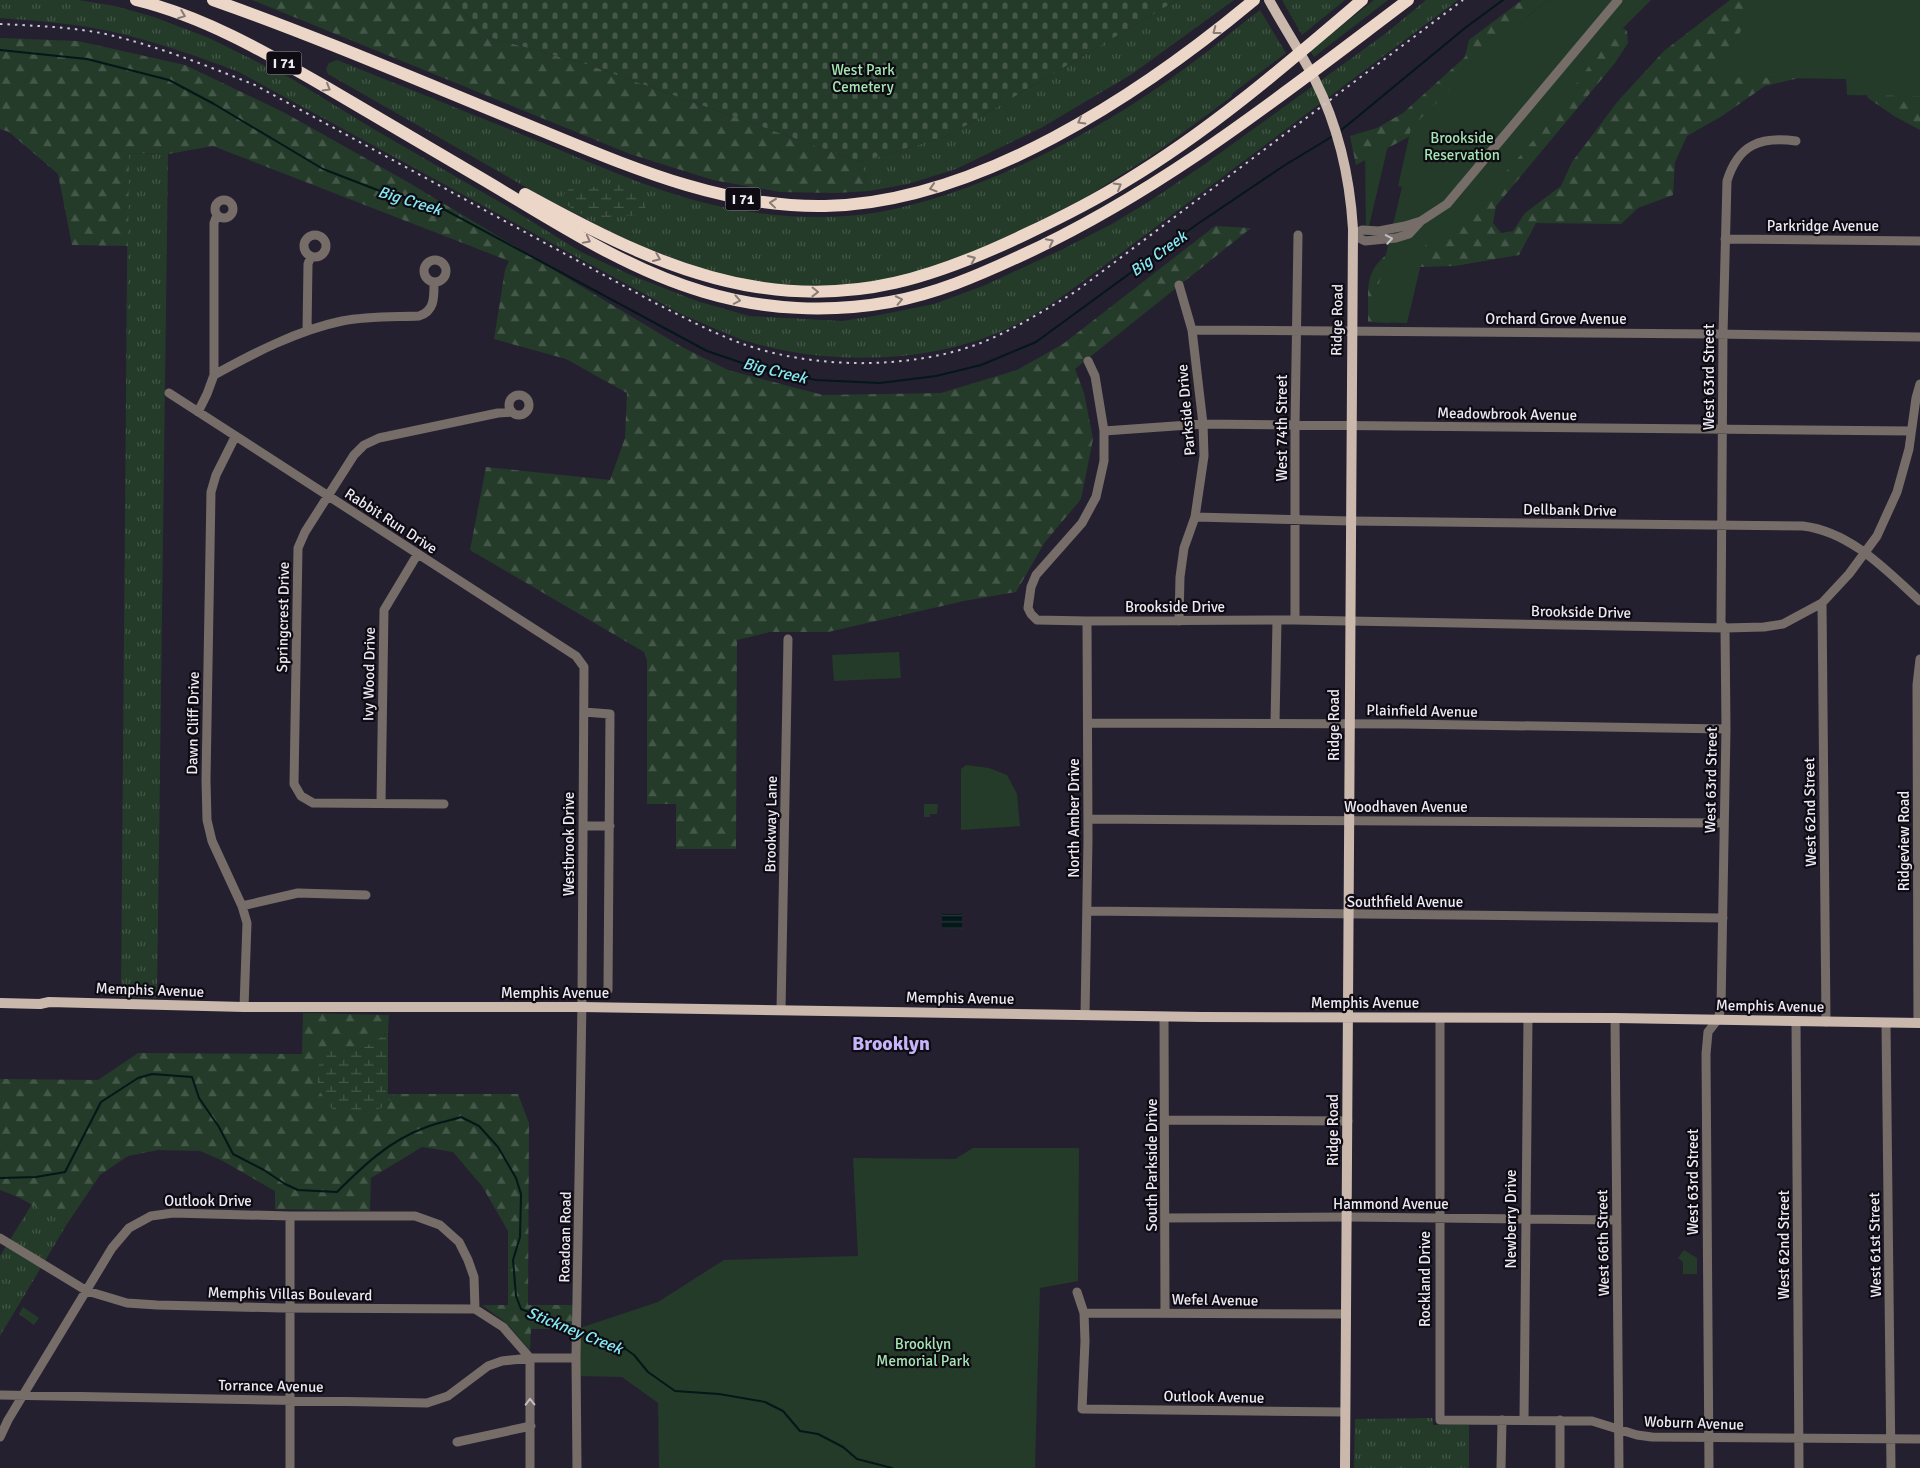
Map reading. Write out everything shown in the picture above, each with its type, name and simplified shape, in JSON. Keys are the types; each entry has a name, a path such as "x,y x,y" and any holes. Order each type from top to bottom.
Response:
{"highway":[{"name":"I 71","path":"136,0 189,17 250,45 424,144 576,234 647,270 689,287 732,299 780,306 819,308 874,304 911,297 956,283 1042,246 1111,210 1204,152 1408,0"},
{"name":"I 71","path":"213,0 614,160 685,185 716,194 756,201 824,206 874,202 919,192 974,174 1029,149 1119,100 1207,38 1254,0"},
{"path":"424,144 478,169 578,222 655,258 691,272 736,283 777,290 827,292 868,289 907,281 959,264 1048,224 1127,180 1234,105 1362,0"}],"main road":[{"name":"Ridge Road","path":"1269,0 1322,96 1335,131 1352,212 1348,1217 1345,1314 1346,1468"},
{"name":"Memphis Avenue","path":"0,1003 40,1004 49,1002 244,1007 582,1007 1164,1017 1615,1018 1919,1023"}],"street":[{"path":"1353,235 1362,230 1380,231 1406,226 1421,221 1447,204 1618,0"},
{"name":"West 63rd Street","path":"1709,1468 1706,1054 1708,1032 1718,1019 1721,1008 1726,729 1725,628 1721,623 1723,334 1727,181 1732,166 1741,153 1757,143 1778,138 1796,142"},
{"path":"198,412 214,374 214,223 217,215"},
{"name":"West 74th Street","path":"1296,620 1298,235"},
{"name":"Parkridge Avenue","path":"1725,239 1920,241"},
{"path":"307,331 308,264 311,256"},
{"path":"214,374 307,331 357,318 418,316 426,314 434,301 434,282"},
{"name":"Parkside Drive","path":"1179,285 1192,330 1203,424 1204,456 1195,517 1184,548 1180,577 1180,621"},
{"name":"Orchard Grove Avenue","path":"1192,330 1920,337"},
{"path":"1088,361 1095,376 1104,431"},
{"name":"Brookside Drive","path":"1104,431 1104,461 1096,497 1082,523 1036,575 1031,587 1028,608 1031,614 1038,620 1296,620 1725,628 1764,627 1783,624 1822,603 1866,553 1877,536 1897,492 1909,450 1910,431 1920,384"},
{"name":"Rabbit Run Drive","path":"169,394 576,656 584,667 585,681"},
{"name":"Springcrest Drive","path":"381,803 313,803 301,796 294,784 298,548 305,532 354,455 364,445 371,441 498,412 512,412"},
{"name":"Meadowbrook Avenue","path":"1104,431 1203,424 1910,431"},
{"name":"Dawn Cliff Drive","path":"235,437 216,475 211,492 206,780 207,820 212,841 242,906 247,923 244,1007"},
{"name":"Dellbank Drive","path":"1195,517 1350,521 1817,527 1841,538 1866,553 1891,572 1920,601"},
{"name":"Ivy Wood Drive","path":"381,803 384,610 417,555"},
{"name":"West 62nd Street","path":"1822,603 1826,1022"},
{"path":"1275,723 1277,620"},
{"name":"North Amber Drive","path":"1085,1016 1088,819 1087,621"},
{"name":"Brookway Lane","path":"781,1010 788,639"},
{"name":"Ridgeview Road","path":"1919,1023 1917,685 1920,659"},
{"name":"Westbrook Drive","path":"582,1007 585,681"},
{"path":"584,712 610,714 608,990"},
{"name":"Plainfield Avenue","path":"1088,723 1275,723 1726,729"},
{"path":"381,803 444,804"},
{"name":"Woodhaven Avenue","path":"1088,819 1723,823"},
{"path":"583,826 610,826"},
{"path":"242,906 298,893 366,895"},
{"name":"Southfield Avenue","path":"1086,912 1723,918"},
{"name":"Roadoan Road","path":"577,1468 576,1358 582,1007"},
{"name":"South Parkside Drive","path":"1164,1017 1166,1120 1165,1313"},
{"name":"Rockland Drive","path":"1440,1018 1440,1420"},
{"name":"Newberry Drive","path":"1524,1420 1528,1018"},
{"name":"West 66th Street","path":"1615,1018 1619,1468"},
{"name":"West 62nd Street","path":"1796,1021 1799,1468"},
{"name":"West 61st Street","path":"1886,1023 1891,1468"},
{"path":"1166,1120 1348,1121"},
{"name":"Outlook Drive","path":"0,1437 112,1248 129,1228 150,1216 173,1213 290,1216 415,1216 440,1225 459,1242 474,1277 475,1309"},
{"path":"290,1216 290,1468"},
{"name":"Hammond Avenue","path":"1165,1218 1348,1217 1616,1220"},
{"name":"Memphis Villas Boulevard","path":"0,1238 88,1291 134,1303 290,1308 475,1309"},
{"path":"1077,1292 1084,1313"},
{"path":"475,1309 503,1327 530,1358 530,1468"},
{"name":"Wefel Avenue","path":"1084,1313 1345,1314"},
{"name":"Outlook Avenue","path":"1084,1313 1085,1341 1082,1409 1345,1412"},
{"path":"530,1358 576,1358"},
{"name":"Torrance Avenue","path":"0,1395 427,1403 448,1396 488,1366 502,1361 530,1358"},
{"name":"Woburn Avenue","path":"1440,1420 1592,1421 1637,1435 1652,1437 1920,1439"},
{"path":"1502,1420 1502,1468"},
{"path":"1560,1420 1560,1468"},
{"path":"457,1442 531,1426"}],"green space":[{"path":"0,0 78,0 115,6 154,17 209,38 292,79 581,252 633,276 697,301 749,316 842,321 934,304 983,286 1112,224 1205,164 1385,34 1426,0 1458,0 1113,259 1037,313 1009,328 979,340 947,349 913,355 845,357 811,355 746,341 683,315 239,72 166,46 107,31 61,23 0,18"},
{"path":"252,0 452,0 488,37 586,64 861,162 869,191 835,193 780,192 713,180 630,154"},
{"name":"West Park Cemetery","path":"452,0 1177,0 950,135 861,162 586,64 488,37"},
{"path":"1177,0 1234,0 1132,74 1041,128 956,169 908,184 869,191 861,162 950,135"},
{"path":"1282,0 1345,0 1302,35"},
{"path":"1374,0 1388,0 1314,57 1310,51"},
{"path":"1522,0 1548,0 1528,16 1414,134 1356,165 1350,136 1377,128 1403,113 1465,57 1469,40"},
{"name":"Brookside Reservation","path":"1548,0 1651,0 1600,51 1544,128 1458,227 1442,239 1426,243 1407,323 1373,322 1371,317 1402,187 1398,186 1412,124 1419,120 1508,32"},
{"path":"1730,0 1920,0 1920,130 1894,116 1868,98 1860,80 1816,74 1765,86 1722,116 1687,136 1675,162 1673,195 1638,208 1621,224 1536,223 1519,255 1455,266 1420,267 1402,271 1390,323 1368,322 1368,289 1372,272 1377,264 1396,248 1619,25 1627,31 1628,43 1615,63 1496,206 1493,223 1501,233 1513,231 1525,213 1561,186 1572,162 1618,101 1664,51"},
{"path":"1758,0 1920,0 1920,96 1847,95 1846,79 1715,77"},
{"path":"1260,10 1286,53 1157,152 1085,198 1025,228 926,271 874,283 819,288 748,281 705,270 631,242 543,197 328,74 326,69 329,63 337,60 615,173 689,199 773,215 828,217 863,215 920,203 960,190 1042,156 1119,113 1155,90"},
{"path":"0,38 78,41 185,65 285,113 406,181 682,347 728,370 823,395 941,393 1017,370 1063,344 1215,226 1251,228 1075,369 1084,393 1093,439 1081,499 1045,542 1016,592 964,601 828,632 770,632 737,640 736,849 676,849 676,804 647,804 647,661 644,652 470,550 486,467 610,480 625,438 627,393 566,359 494,339 505,270 509,261 213,146 168,154 129,153 128,246 72,245 58,174 9,132 0,129"},
{"name":"Brookside Reservation","path":"1390,137 1366,239 1365,150"},
{"path":"128,153 168,154 157,998 121,997"},
{"path":"616,184 634,188 646,205 643,215 591,216 572,209 563,201 564,194 571,187"},
{"path":"899,652 901,678 834,681 832,655"},
{"path":"966,765 989,768 1007,775 1017,794 1020,826 961,830 961,769"},
{"path":"924,804 938,804 937,814 930,814 930,817 924,817"},
{"path":"303,1013 389,1015 388,1033 358,1051 344,1048 385,1106 395,1094 518,1094 529,1123 528,1305 578,1305 577,1329 531,1329 530,1350 505,1322 482,1305 508,1305 508,1231 482,1186 453,1152 422,1147 371,1178 370,1211 275,1209 275,1191 221,1160 200,1151 158,1150 128,1156 100,1175 67,1224 18,1197 0,1190 0,1079 98,1080 138,1053 302,1054"},
{"path":"388,1033 388,1094 395,1094 385,1106 372,1112 352,1114 332,1109 318,1089 317,1068 327,1052 344,1048 358,1051"},
{"name":"Brooklyn Memorial Park","path":"973,1148 1079,1148 1078,1281 1040,1288 1035,1468 659,1468 658,1403 622,1377 577,1376 577,1329 658,1302 724,1260 858,1256 853,1158 955,1159"},
{"path":"32,1204 67,1224 0,1336 0,1256"},
{"path":"1684,1250 1697,1258 1697,1274 1683,1274 1683,1262 1678,1258"},
{"path":"23,1307 39,1318 34,1325 19,1314"},
{"path":"1433,1418 1433,1425 1469,1425 1469,1468 1354,1468 1355,1419"}],"shaded area":[{"path":"942,914 962,914 962,929 942,928"}],"waterway":[{"name":"Big Creek","path":"1339,132 1465,28 1503,0"},
{"name":"Big Creek","path":"0,50 87,59 169,80 214,104 323,169 380,191 436,205 707,351 760,369 816,380 880,383 936,376 981,365 1036,342 1196,225 1285,165 1333,136"},
{"name":"Stickney Creek","path":"0,1178 36,1177 65,1172 101,1102 138,1078 152,1074 192,1077 199,1098 219,1127 233,1154 298,1190 337,1192 367,1164 399,1140 429,1126 461,1117 479,1126 498,1147 516,1178 521,1194 520,1237 513,1260 516,1296 521,1309 556,1323 561,1327 573,1330"},
{"name":"Stickney Creek","path":"580,1332 623,1347 634,1355 648,1372 675,1391 719,1394 765,1402 783,1411 800,1431 818,1434 843,1447 857,1459 892,1468"}],"railway":[{"path":"0,24 89,31 118,37 153,47 255,85 657,304 710,330 743,344 771,352 830,362 860,363 891,362 921,358 978,344 1015,327 1075,292 1463,0"}],"district":[{"name":"Brooklyn","path":"891,1043"}]}
